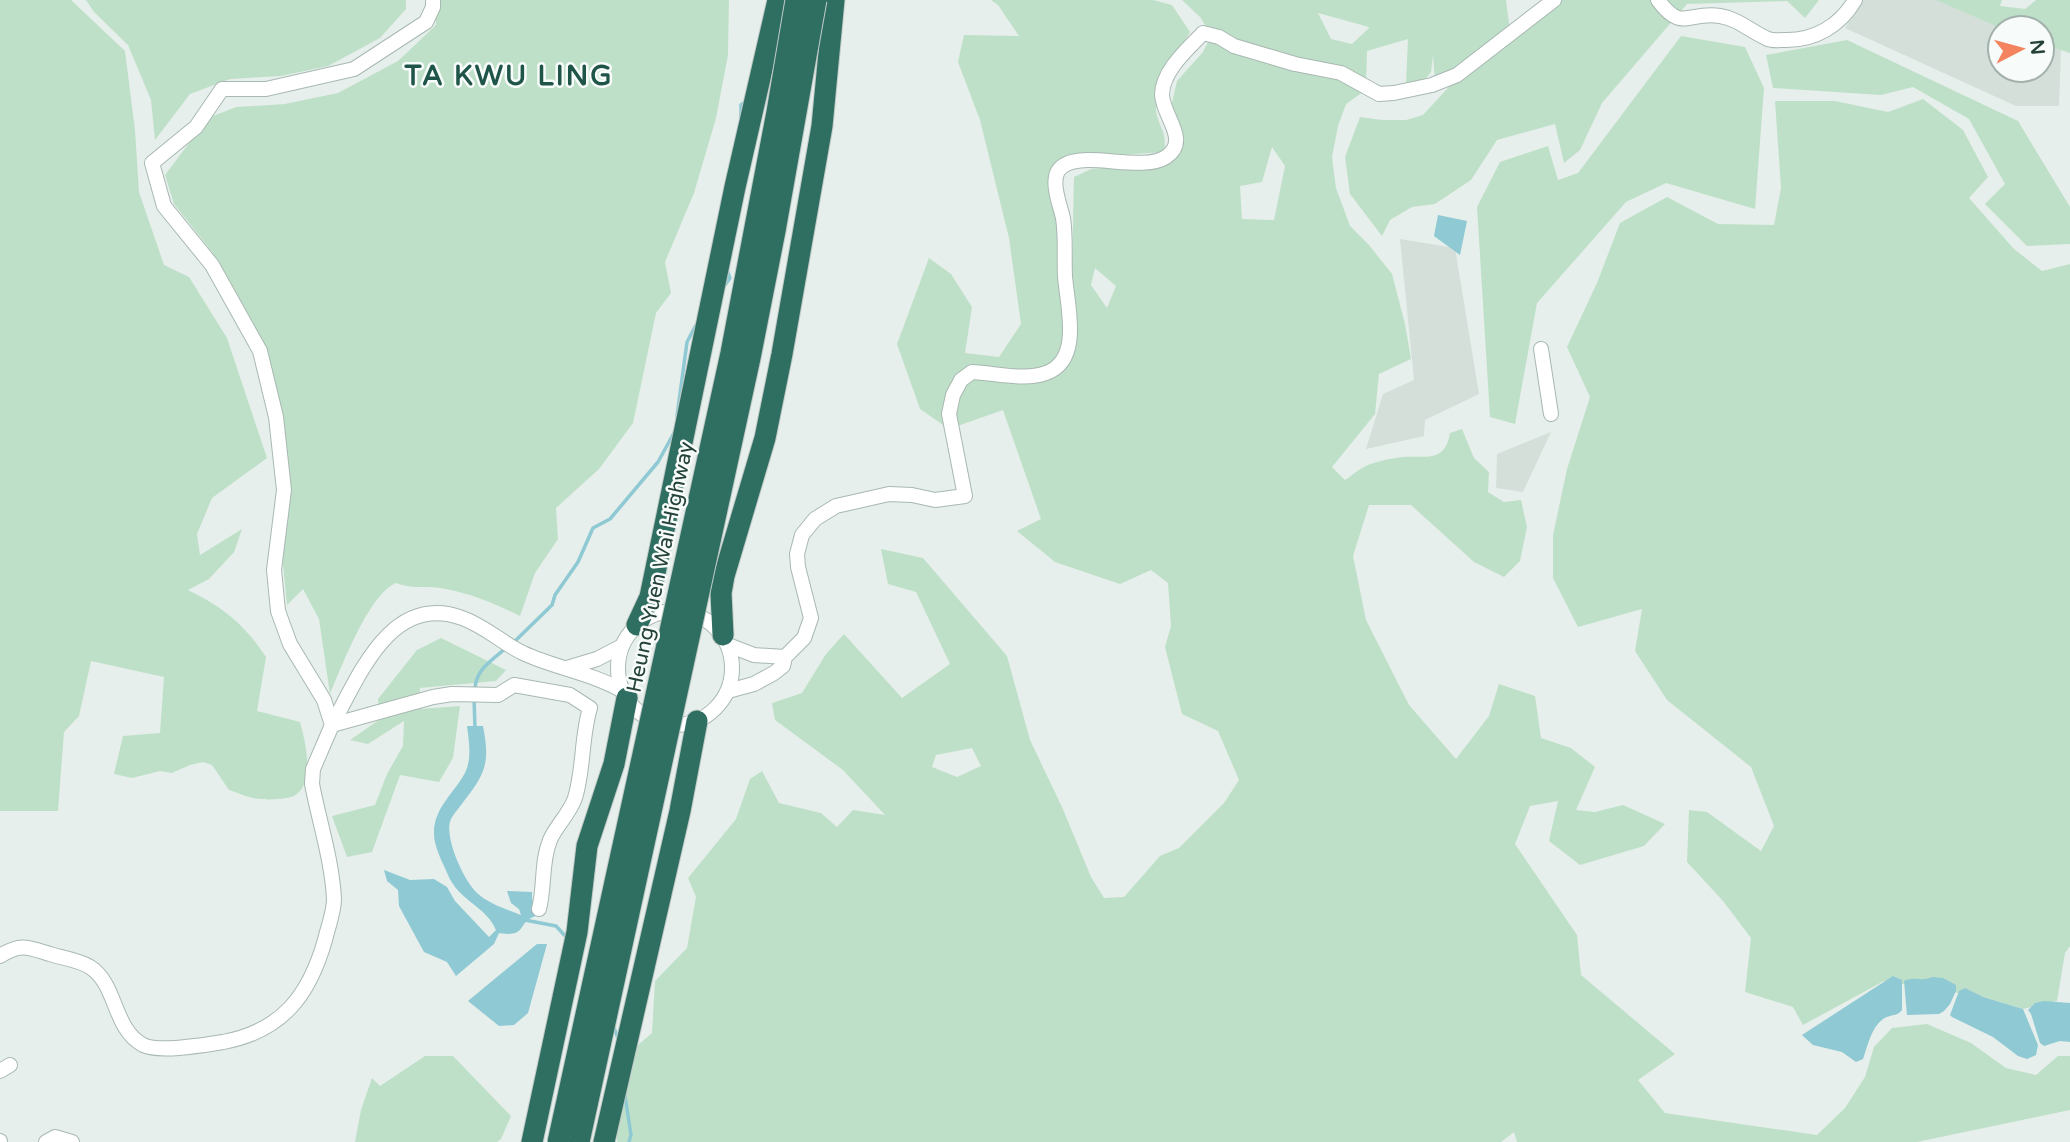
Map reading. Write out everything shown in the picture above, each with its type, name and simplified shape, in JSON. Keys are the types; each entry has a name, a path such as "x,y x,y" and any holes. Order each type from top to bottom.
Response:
{"highway":[{"path":"637,625 650,597 735,187 778,0"},
{"name":"Heung Yuen Wai Highway","path":"558,1142 728,366 765,179 796,0"},
{"name":"Heung Yuen Wai Highway","path":"579,1142 752,346 816,0"},
{"path":"725,640 721,593 765,438 811,200 822,126 834,0"},
{"path":"533,1142 577,932 587,846 614,764 625,695"},
{"path":"604,1142 680,811 697,721"}],"street":[{"path":"331,725 324,700 290,644 278,611 274,570 284,490 276,417 260,351 212,265 164,206 152,163 196,127 222,89 267,89 354,69 426,22 433,7 433,0"},
{"path":"728,691 766,678 783,666 785,657 804,638 811,618 797,554 802,535 815,519 836,506 889,494 935,500 965,496 949,414 953,395 961,380 972,372 1028,376 1044,374 1063,360 1071,336 1064,228 1055,181 1057,172 1063,166 1080,161 1151,162 1168,155 1175,147 1177,138 1162,95 1166,81 1173,67 1203,33 1219,37 1234,46 1282,60 1341,73 1380,94 1394,93 1432,85 1457,75 1554,0"},
{"path":"1658,0 1668,13 1678,19 1719,16 1734,19 1770,40 1798,41 1814,38 1850,8 1855,0"},
{"path":"1541,349 1551,414"},
{"path":"566,668 597,660 622,646 637,625 658,613 682,610 705,618 725,640 754,655 785,657"},
{"path":"0,956 15,947 27,947 89,966 103,981 123,1024 144,1045 166,1048 236,1040 268,1027 298,1000 309,984 321,954 334,901 312,783 313,769 331,725 368,660 390,632 408,619 442,614 459,617 539,660 598,679 625,695 642,715 675,726 697,721 710,714 728,691 732,660 725,640"},
{"path":"622,646 618,671 625,695"},
{"path":"331,725 433,697 452,694 498,695 514,685 570,695 590,708 584,729 583,759 575,800 551,838 546,853 539,909"},
{"path":"46,1142 55,1138 72,1142"}],"shaded area":[{"path":"1859,0 1937,0 1986,22 1986,84 2056,84 2056,48 2061,50 2059,106 2016,106 1845,28 1856,11"},
{"path":"1400,239 1455,248 1479,394 1425,420 1424,436 1366,449 1383,394 1414,380"},
{"path":"1551,432 1523,492 1496,488 1497,454"}],"green space":[{"path":"0,0 71,0 125,51 135,130 139,192 164,265 189,277 227,338 267,458 212,498 197,534 200,555 242,529 234,552 209,579 188,590 232,618 250,635 266,657 257,711 300,722 307,772 301,790 294,796 257,799 229,790 212,765 203,762 172,773 160,771 132,778 114,774 123,736 160,733 164,677 91,661 79,716 64,732 58,811 0,811"},
{"path":"86,0 406,0 406,9 380,38 328,66 281,76 230,79 190,94 155,140 151,100 128,45 94,12"},
{"path":"436,0 729,0 728,55 716,118 694,193 665,262 671,293 656,313 633,423 599,469 556,508 558,539 535,573 520,616 456,591 396,583 376,601 366,616 330,694 319,619 303,589 287,605 282,554 291,488 281,412 263,340 213,253 174,204 165,175 208,118 236,107 285,104 338,93 398,61 436,25"},
{"path":"991,0 1153,0 1172,5 1190,32 1159,88 1156,109 1165,138 1164,152 1060,159 1054,169 1067,268 1072,272 1074,177 1091,169 1170,162 1178,127 1172,103 1177,81 1203,52 1211,36 1201,18 1182,0 1506,0 1510,31 1435,82 1433,55 1431,72 1421,84 1406,83 1408,39 1367,51 1366,84 1363,92 1346,104 1338,126 1332,157 1336,188 1350,226 1392,274 1411,359 1379,374 1375,414 1332,467 1345,480 1367,466 1381,461 1433,456 1444,450 1450,433 1462,429 1474,458 1489,472 1488,492 1504,502 1521,500 1527,527 1520,561 1504,577 1474,562 1411,505 1369,505 1353,556 1366,620 1409,705 1456,759 1489,716 1499,684 1535,696 1541,738 1571,748 1595,767 1576,810 1595,812 1623,805 1665,824 1644,846 1580,865 1549,841 1558,801 1530,806 1515,844 1577,935 1581,975 1675,1054 1638,1080 1665,1113 1817,1135 1845,1108 1865,1077 1874,1047 1892,1028 1927,1024 1971,1043 2006,1068 2036,1075 2058,1056 2070,1056 2070,1110 1917,1142 1517,1142 1514,1132 1501,1142 617,1142 618,1050 638,1045 652,1033 655,981 687,948 696,897 688,878 736,819 750,779 762,771 779,803 821,813 837,827 853,810 885,815 843,770 775,720 772,703 802,693 826,654 844,634 902,698 950,664 916,592 888,584 881,549 923,558 1007,656 1030,740 1091,877 1104,898 1124,897 1160,856 1179,848 1224,803 1239,780 1218,731 1182,714 1165,647 1171,626 1168,583 1151,570 1120,584 1055,562 1017,531 1041,519 1003,410 949,429 920,409 897,344 929,258 951,274 972,307 965,353 999,357 1021,324 1009,238 980,120 958,62 964,35 1019,36 998,5","holes":["1318,13 1369,27 1352,44 1331,39","1272,147 1285,166 1274,220 1242,219 1240,186 1262,182","1095,268 1116,286 1107,308 1091,285","972,748 981,766 957,777 932,767 936,755"]},
{"path":"1561,0 1819,0 1805,18 1787,1 1687,4 1602,103 1580,150 1564,163 1555,124 1497,140 1471,180 1435,204 1412,207 1390,220 1382,236 1350,194 1345,157 1360,117 1406,120 1423,115 1458,77 1506,45"},
{"path":"1936,0 2002,0 2000,6 2025,9 2036,0 2070,0 2070,53 2056,48 2056,14 1986,14 1986,22"},
{"path":"1681,36 1745,47 1764,88 1755,209 1666,183 1626,202 1537,303 1515,424 1490,417 1477,207 1500,162 1548,146 1558,180 1578,173"},
{"path":"1847,40 2018,121 2070,207 2070,244 2027,246 1985,204 2005,184 1969,119 1913,87 1881,95 1773,88 1766,55"},
{"path":"1923,99 1963,130 1988,177 1969,198 2014,249 2042,271 2070,264 2070,946 2065,953 2057,1001 2023,1009 1983,997 1884,981 1803,1025 1793,1007 1745,992 1751,938 1723,901 1687,862 1689,810 1707,812 1761,851 1774,826 1751,767 1667,700 1635,651 1642,609 1578,627 1553,578 1553,535 1567,469 1590,397 1567,347 1597,283 1620,223 1667,197 1718,224 1774,225 1781,188 1775,101 1835,101 1888,112"},
{"path":"441,638 506,670 496,681 420,688 419,709 460,706 453,758 439,782 400,775 372,852 347,857 332,816 375,805 387,774 403,746 404,721 368,744 350,740 379,720 378,699 417,650"},
{"path":"425,1056 453,1056 511,1116 501,1139 497,1142 355,1142 361,1110 372,1078 380,1086"}],"water":[{"path":"1438,215 1467,221 1460,255 1434,236"},
{"path":"467,726 483,726 486,758 477,783 451,819 450,836 456,858 472,887 487,900 521,915 519,909 511,903 507,891 532,892 532,899 538,909 536,916 526,921 518,931 499,933 494,944 456,976 447,962 424,952 399,906 398,890 387,881 384,870 410,880 434,879 447,887 455,901 489,937 496,930 486,915 453,884 434,839 437,817 469,762"},
{"path":"537,944 547,944 528,1013 514,1025 499,1026 468,1001"},
{"path":"1893,976 1902,980 1902,1010 1879,1023 1870,1037 1863,1059 1856,1062 1842,1052 1813,1045 1802,1035"},
{"path":"1943,978 1956,985 1950,1004 1939,1014 1907,1015 1904,981"},
{"path":"1965,988 1983,997 2023,1009 2038,1045 2036,1055 2027,1059 2018,1056 1993,1037 1952,1017 1950,1015 1959,991"},
{"path":"2035,1003 2070,1003 2070,1042 2060,1041 2044,1046 2040,1043 2028,1010"}],"waterway":[{"path":"741,120 741,105 745,102"},
{"path":"725,285 730,278 727,270"},
{"path":"677,416 687,342 696,325"},
{"path":"512,644 552,605 555,595 578,562 593,528 610,519 658,462 675,431"},
{"path":"475,690 481,671 506,648"},
{"path":"474,698 475,729"},
{"path":"525,920 556,926 567,938"},
{"path":"613,1025 619,1041"},
{"path":"625,1096 631,1135 629,1142"}],"district":[{"name":"TA KWU LING","path":"509,75"}]}
